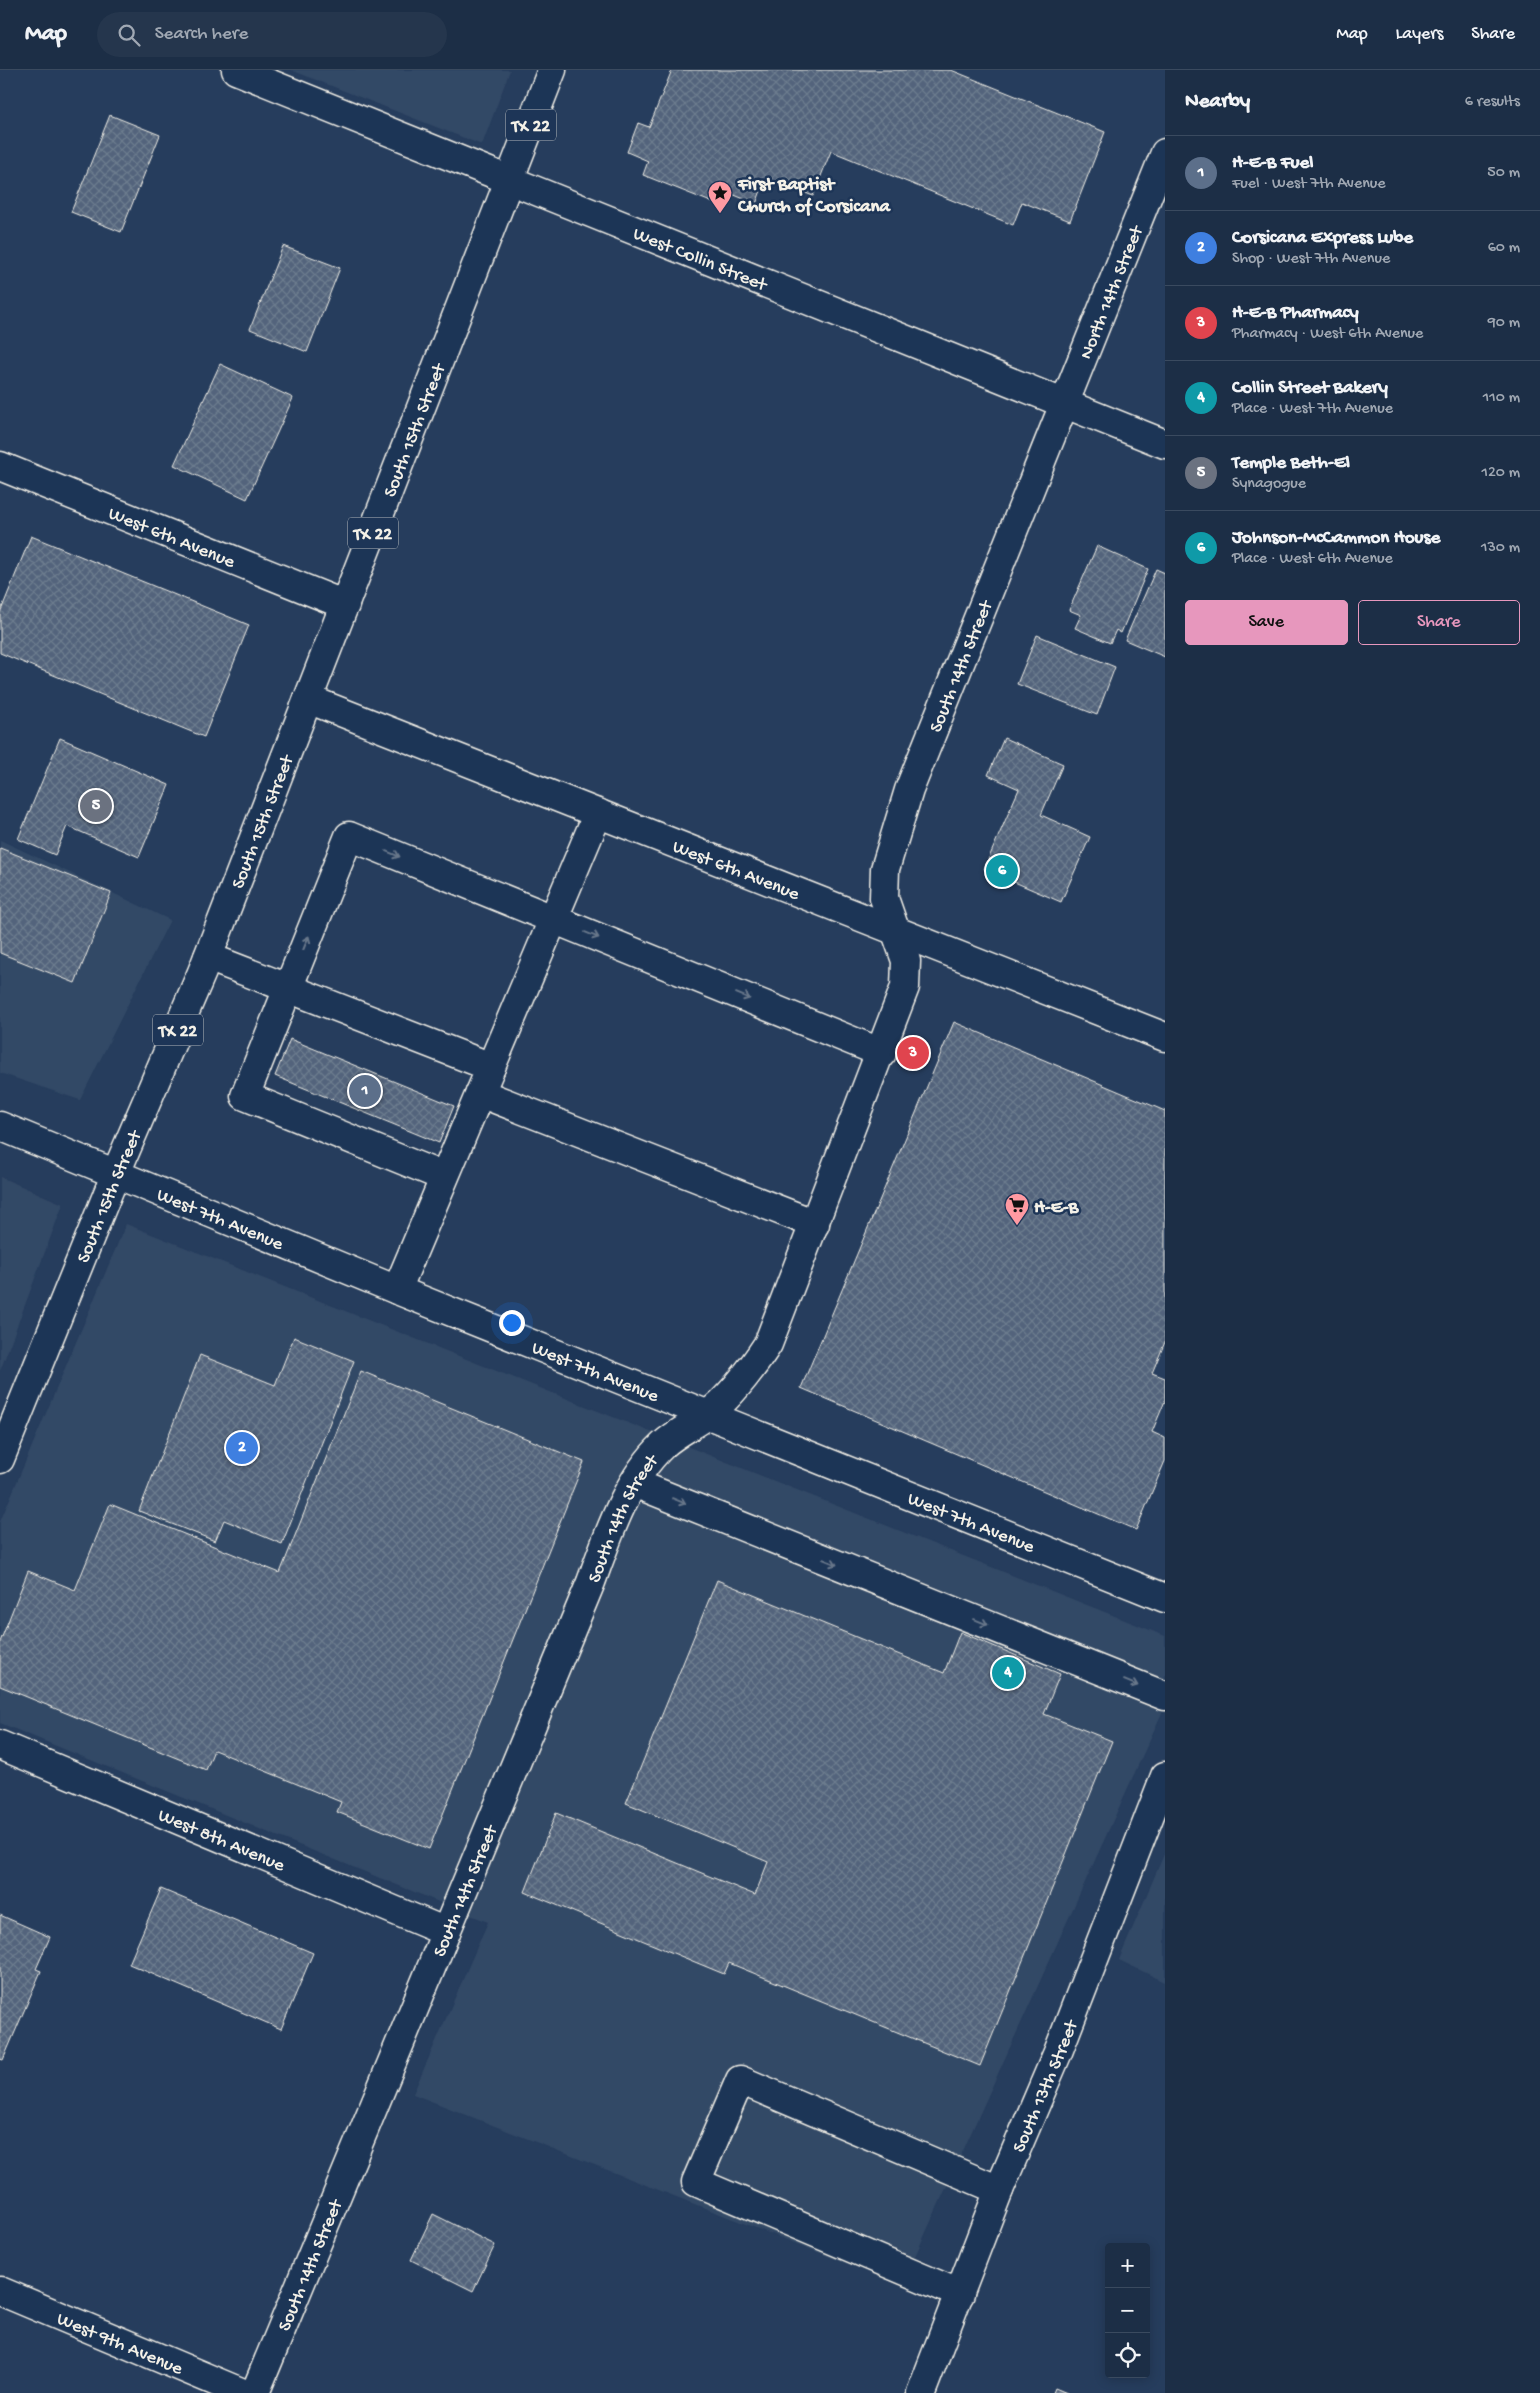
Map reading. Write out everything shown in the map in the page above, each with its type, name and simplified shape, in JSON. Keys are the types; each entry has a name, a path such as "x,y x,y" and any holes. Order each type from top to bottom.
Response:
{"street":[{"name":"West Collin Street","path":"236,70 1165,444"},
{"name":"TX 22","path":"509,180 552,70"},
{"name":"North 14th Street","path":"1064,404 1165,153"},
{"name":"South 15th Street","path":"0,1459 116,1173 208,957 509,180"},
{"name":"South 14th Street","path":"255,2393 587,1591 614,1521 634,1483 661,1447 678,1432 707,1415 749,1373 768,1344 882,1052 905,987 906,961 884,898 884,869 909,790 1064,404"},
{"name":"West 6th Avenue","path":"0,466 345,604"},
{"name":"West 6th Avenue","path":"308,699 1165,1037"},
{"path":"397,1290 598,813"},
{"path":"444,1177 245,1096 349,836 882,1052"},
{"path":"208,957 491,1067"},
{"path":"480,1093 815,1224"},
{"name":"West 7th Avenue","path":"0,1126 397,1290 1165,1598"},
{"path":"634,1483 1165,1696"},
{"name":"West 8th Avenue","path":"0,1745 446,1932"},
{"name":"South 13th Street","path":"921,2393 999,2190 1058,2052 1165,1776"},
{"path":"960,2294 696,2182 740,2080 999,2190"},
{"name":"West 9th Avenue","path":"0,2291 243,2393"}],"shaded area":[{"path":"291,70 510,70 482,145"},
{"path":"0,840 170,920 80,1100 0,1073"},
{"path":"0,1177 63,1204 0,1371"},
{"path":"126,1224 1165,1636 1165,1706 902,2285 413,2094 488,1922 0,1723 0,1522"},
{"path":"1165,1852 1165,1982 1119,1960"}],"building":[{"path":"672,70 951,70 1105,132 1070,221 1022,202 1013,225 831,151 813,196 766,177 756,204 732,194 726,208 643,175 648,161 627,152 638,123 649,127"},
{"path":"110,115 160,135 121,232 71,212"},
{"path":"283,246 340,268 307,352 250,329"},
{"path":"220,364 293,398 247,499 174,465"},
{"path":"31,536 249,625 204,737 0,653 0,613"},
{"path":"1097,546 1148,569 1121,633 1116,630 1110,643 1075,628 1081,615 1069,610"},
{"path":"1156,569 1165,573 1165,657 1125,640"},
{"path":"1037,635 1115,667 1097,715 1017,684"},
{"path":"60,738 169,785 139,857 67,826 55,855 18,839"},
{"path":"1004,738 1063,764 1041,815 1090,837 1061,902 984,869 1019,789 988,775"},
{"path":"0,848 111,893 75,983 0,953"},
{"name":"H-E-B","path":"954,1022 1165,1111 1165,1342 1152,1373 1165,1378 1165,1401 1152,1432 1165,1438 1165,1461 1136,1530 801,1388"},
{"path":"290,1039 454,1106 439,1143 275,1076"},
{"path":"294,1337 354,1361 282,1544 224,1520 215,1541 139,1511 200,1355 275,1385"},
{"path":"361,1371 584,1462 429,1849 337,1812 341,1802 214,1750 206,1770 0,1686 0,1642 28,1571 75,1590 110,1504 280,1573"},
{"path":"717,1580 944,1673 960,1632 1060,1674 1044,1714 1112,1741 980,2066 729,1963 724,1974 525,1892 556,1813 755,1895 768,1862 626,1803"},
{"path":"161,1889 313,1953 281,2029 129,1964"},
{"path":"0,1915 50,1937 36,1969 41,1971 3,2060 0,2059"},
{"path":"433,2214 495,2245 473,2291 411,2260"},
{"path":"1055,2388 1067,2393 1053,2393"}],"place":[{"name":"First Baptist Church of Corsicana","path":"720,214"},
{"name":"Temple Beth-El","path":"96,806"},
{"name":"Johnson-McCammon House","path":"1002,871"},
{"name":"H-E-B Pharmacy","path":"913,1053"},
{"name":"H-E-B Fuel","path":"365,1091"},
{"name":"H-E-B","path":"1017,1226"},
{"name":"Corsicana Express Lube","path":"242,1448"},
{"name":"Collin Street Bakery","path":"1008,1673"}]}
